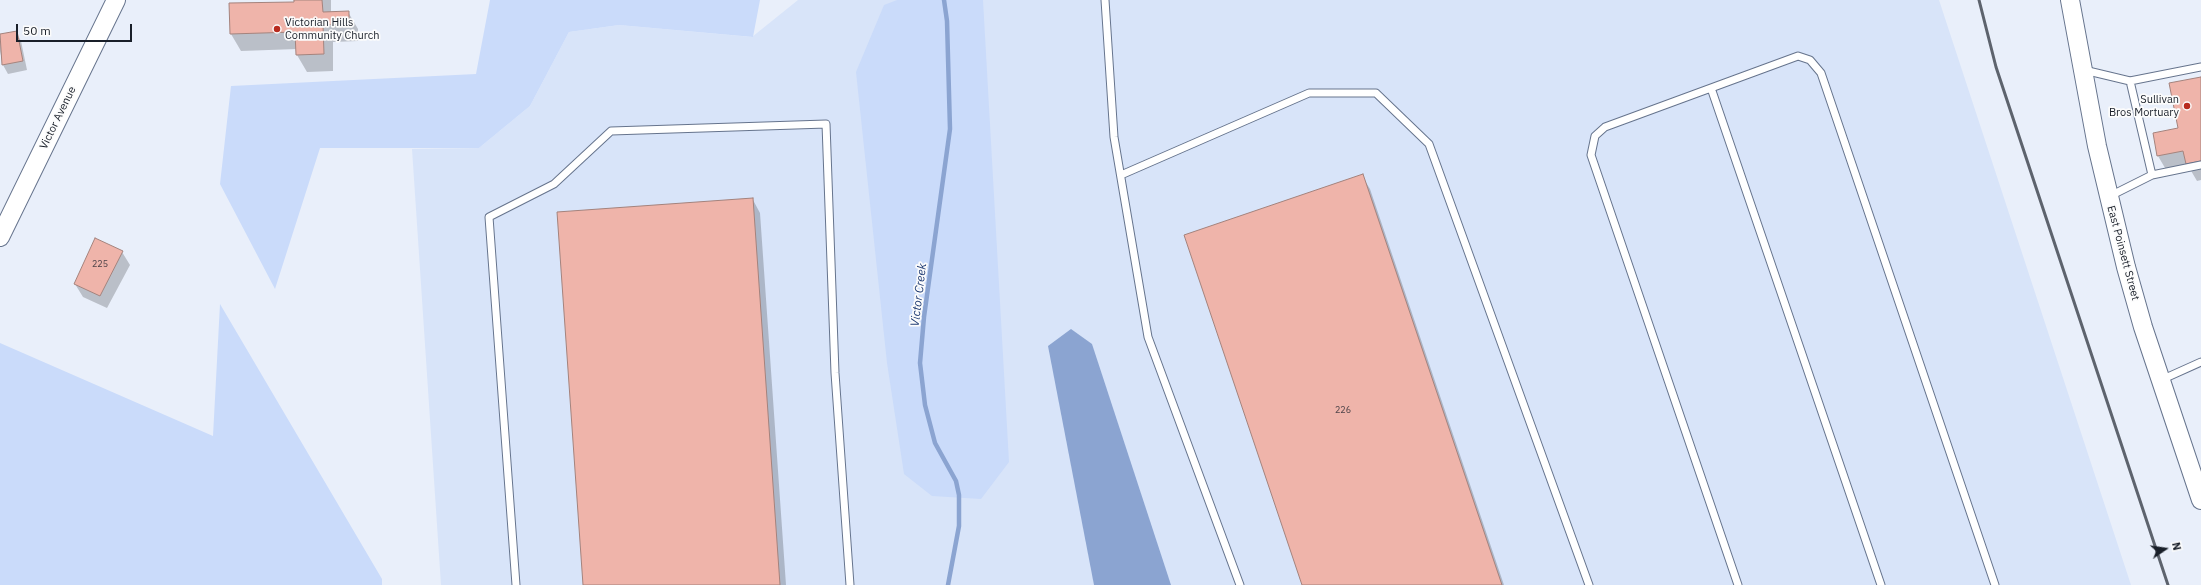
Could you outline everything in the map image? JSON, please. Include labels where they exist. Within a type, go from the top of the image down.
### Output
[{"type":"main road","name":"Victor Avenue","points":[[0,237],[116,0]]},
{"type":"main road","name":"East Poinsett Street","points":[[2070,0],[2109,197],[2126,267],[2161,380],[2201,500]]},
{"type":"lane","points":[[1104,0],[1114,137],[1148,337],[1240,585]]},
{"type":"lane","points":[[1738,585],[1591,155],[1595,136],[1605,127],[1798,56],[1810,60],[1821,73],[1995,585]]},
{"type":"lane","points":[[2083,70],[2130,81],[2201,67]]},
{"type":"lane","points":[[2130,81],[2152,175]]},
{"type":"lane","points":[[1712,88],[1881,585]]},
{"type":"lane","points":[[1121,175],[1309,93],[1376,93],[1429,144],[1590,585]]},
{"type":"lane","points":[[516,585],[489,217],[554,184],[611,131],[826,124],[835,372],[850,585]]},
{"type":"lane","points":[[2109,197],[2152,175],[2201,165]]},
{"type":"lane","points":[[2161,380],[2201,362]]},
{"type":"shaded area","points":[[490,0],[760,0],[753,37],[619,25],[569,32],[530,106],[479,148],[320,148],[275,289],[220,184],[231,86],[476,74]]},
{"type":"shaded area","points":[[798,0],[1939,0],[2131,585],[441,585],[412,149],[479,148],[530,106],[569,32],[619,25],[752,37]]},
{"type":"shaded area","points":[[897,0],[983,0],[1009,462],[981,499],[932,496],[904,474],[887,363],[856,72],[884,5]]},
{"type":"shaded area","points":[[220,304],[382,579],[382,585],[0,585],[0,343],[213,436]]},
{"type":"shaded area","points":[[1071,329],[1092,344],[1171,585],[1094,585],[1048,346]]},
{"type":"building","name":"Victorian Hills Community Church","points":[[294,0],[322,0],[323,12],[349,11],[349,24],[323,25],[324,54],[296,55],[295,32],[230,34],[229,3],[294,2]]},
{"type":"building","points":[[17,31],[23,61],[2,65],[0,34]]},
{"type":"building","name":"Sullivan Bros Mortuary","points":[[2201,77],[2201,161],[2186,164],[2183,151],[2157,156],[2153,133],[2178,128],[2169,83]]},
{"type":"building","points":[[1363,174],[1502,585],[1302,585],[1184,235]]},
{"type":"building","points":[[753,198],[780,585],[583,585],[557,212]]},
{"type":"building","points":[[95,238],[123,251],[100,296],[74,284]]},
{"type":"waterway","name":"Victor Creek","points":[[944,0],[947,21],[950,129],[924,317],[920,363],[925,405],[935,443],[956,481],[959,495],[959,526],[948,585]]},
{"type":"railway","points":[[1979,0],[1996,67],[2168,585]]},
{"type":"place","name":"Victorian Hills Community Church","points":[[277,29]]},
{"type":"place","name":"Sullivan Bros Mortuary","points":[[2187,106]]}]
